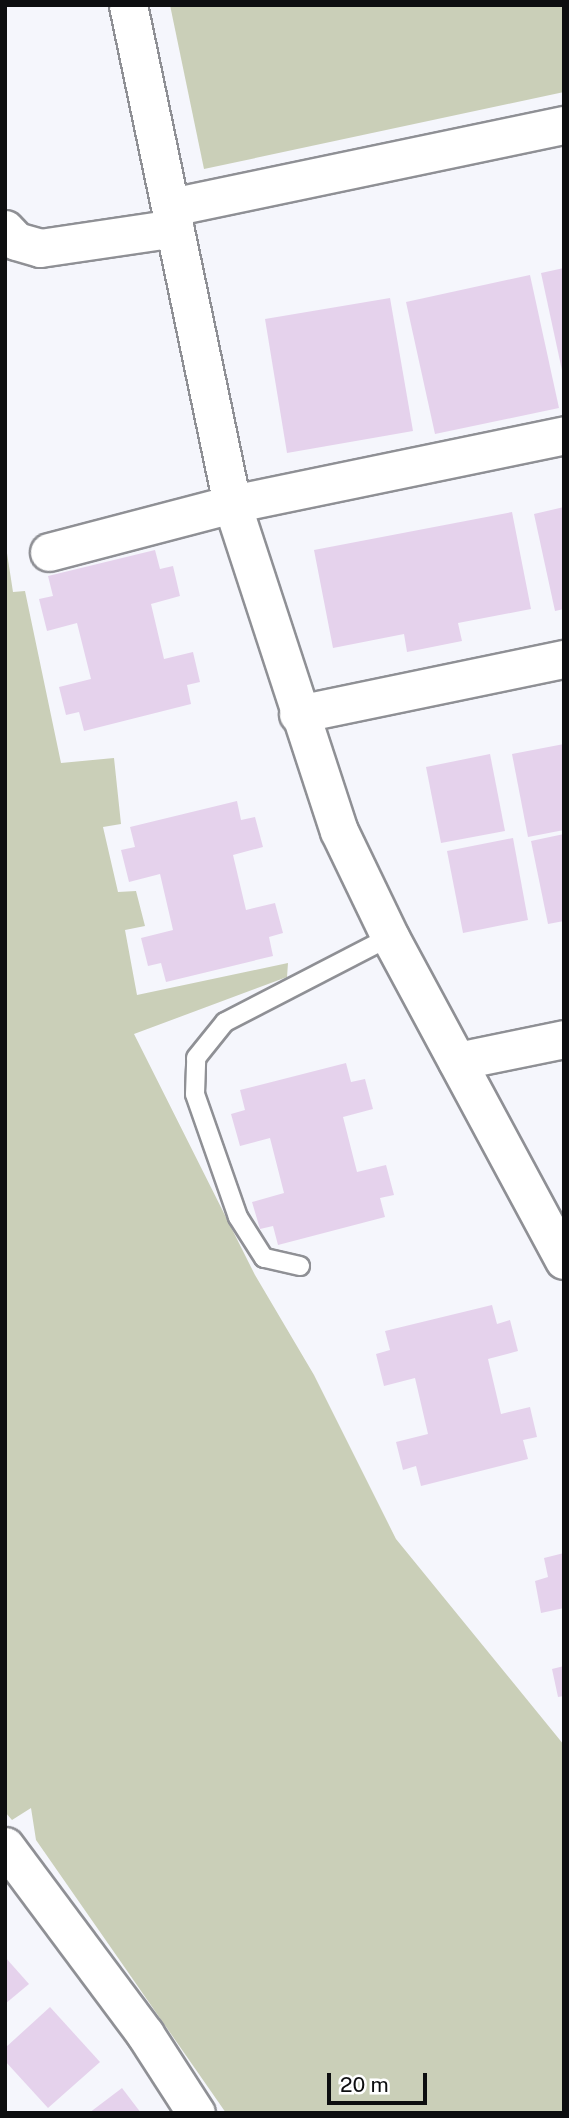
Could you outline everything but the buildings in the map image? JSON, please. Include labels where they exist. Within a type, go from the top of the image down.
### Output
[{"type":"street","points":[[128,5],[232,504],[298,714],[339,831],[390,937],[564,1260]]},
{"type":"street","points":[[5,229],[16,241],[40,248],[564,125]]},
{"type":"street","points":[[49,552],[232,504],[564,435]]},
{"type":"street","points":[[298,714],[564,659]]},
{"type":"street","points":[[457,1061],[564,1039]]},
{"type":"street","points":[[5,1846],[137,2023],[196,2113]]},
{"type":"lane","points":[[300,1266],[264,1258],[238,1217],[195,1094],[196,1058],[225,1021],[390,937]]},
{"type":"green space","points":[[170,5],[564,5],[564,92],[204,169]]},
{"type":"green space","points":[[5,540],[13,592],[25,591],[61,763],[114,758],[121,824],[103,827],[118,892],[136,891],[145,926],[125,930],[137,995],[288,963],[287,977],[134,1034],[255,1275],[314,1375],[396,1539],[564,1745],[564,2113],[226,2113],[36,1840],[31,1808],[12,1820],[5,1812]]}]
